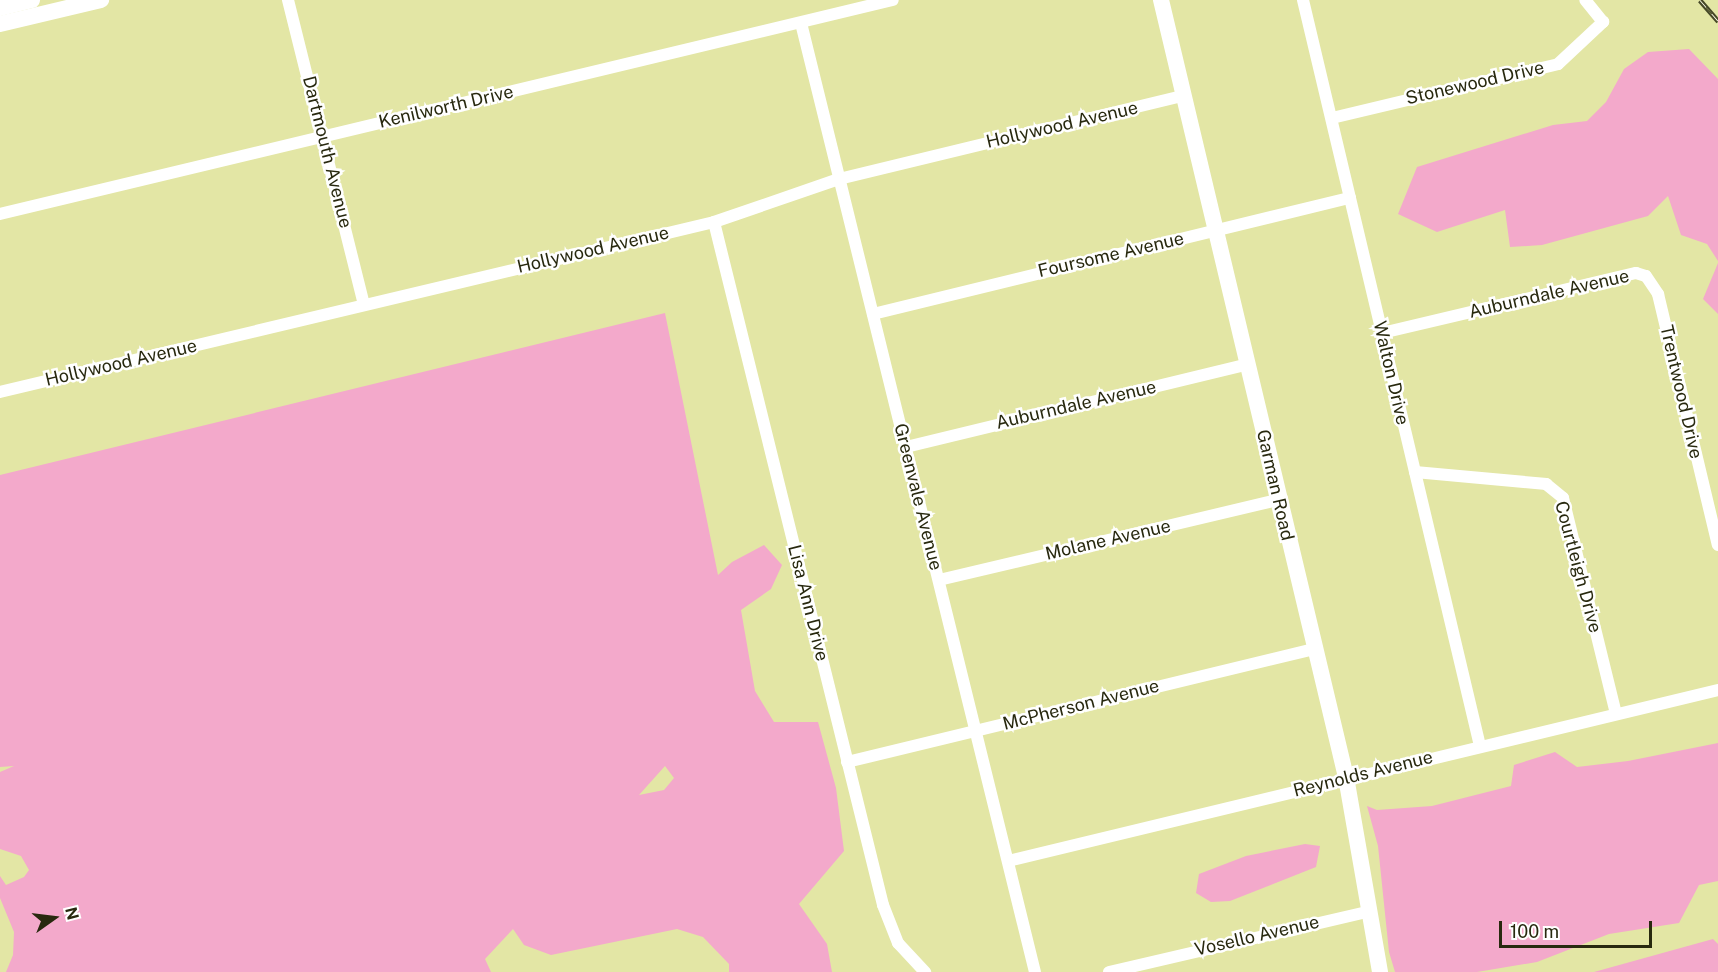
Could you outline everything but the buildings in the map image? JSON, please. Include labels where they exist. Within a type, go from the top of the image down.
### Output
[{"type":"street","points":[[0,8],[101,0]]},
{"type":"street","name":"Dartmouth Avenue","points":[[288,0],[364,305]]},
{"type":"street","name":"Kenilworth Drive","points":[[0,214],[892,0]]},
{"type":"street","name":"Garman Road","points":[[1161,0],[1278,500],[1346,777],[1380,972]]},
{"type":"street","name":"Walton Drive","points":[[1303,0],[1480,746]]},
{"type":"street","name":"Stonewood Drive","points":[[1332,118],[1558,64],[1603,22],[1585,0]]},
{"type":"street","points":[[0,24],[36,5]]},
{"type":"street","name":"Greenvale Avenue","points":[[801,23],[1035,972]]},
{"type":"street","name":"Hollywood Avenue","points":[[0,392],[714,222],[839,179],[1183,96]]},
{"type":"street","name":"Foursome Avenue","points":[[873,314],[1350,198]]},
{"type":"street","name":"Lisa Ann Drive","points":[[714,222],[887,921],[898,943],[925,972]]},
{"type":"street","name":"Auburndale Avenue","points":[[1382,333],[1636,273],[1647,276]]},
{"type":"street","name":"Trentwood Drive","points":[[1647,276],[1658,294],[1718,545]]},
{"type":"street","name":"Auburndale Avenue","points":[[906,447],[1246,365]]},
{"type":"street","name":"Courtleigh Drive","points":[[1415,472],[1546,484],[1563,498],[1616,714]]},
{"type":"street","name":"Molane Avenue","points":[[939,580],[1278,500]]},
{"type":"street","name":"McPherson Avenue","points":[[847,762],[1314,649]]},
{"type":"street","name":"Reynolds Avenue","points":[[1008,861],[1346,777],[1718,690]]},
{"type":"street","name":"Vosello Avenue","points":[[1109,972],[1371,911]]},
{"type":"shaded area","points":[[1689,49],[1718,79],[1718,261],[1707,244],[1681,235],[1668,196],[1648,216],[1542,245],[1510,247],[1505,210],[1437,232],[1398,214],[1417,167],[1553,125],[1587,121],[1606,102],[1624,69],[1648,52]]},
{"type":"shaded area","points":[[1718,263],[1718,314],[1703,299]]},
{"type":"shaded area","points":[[665,313],[718,575],[732,562],[764,545],[782,565],[771,589],[741,610],[755,691],[774,722],[818,722],[836,788],[844,851],[799,904],[827,944],[832,972],[729,972],[729,964],[703,937],[677,929],[551,955],[524,945],[513,929],[485,959],[491,972],[6,972],[13,955],[14,932],[0,898],[0,876],[6,885],[24,877],[29,870],[21,856],[0,849],[0,772],[14,766],[0,767],[0,475]],"holes":[[[665,766],[674,778],[664,790],[639,795]]]},
{"type":"shaded area","points":[[1718,743],[1718,881],[1699,885],[1679,923],[1609,934],[1537,962],[1477,972],[1395,972],[1389,952],[1378,846],[1367,806],[1377,810],[1432,806],[1511,786],[1514,765],[1555,752],[1577,767],[1628,761]]},
{"type":"shaded area","points":[[1305,844],[1320,846],[1316,867],[1230,901],[1211,902],[1196,893],[1199,874],[1246,856]]},
{"type":"shaded area","points":[[1713,939],[1718,944],[1718,972],[1594,972]]},
{"type":"railway","points":[[1700,0],[1718,21]]}]
